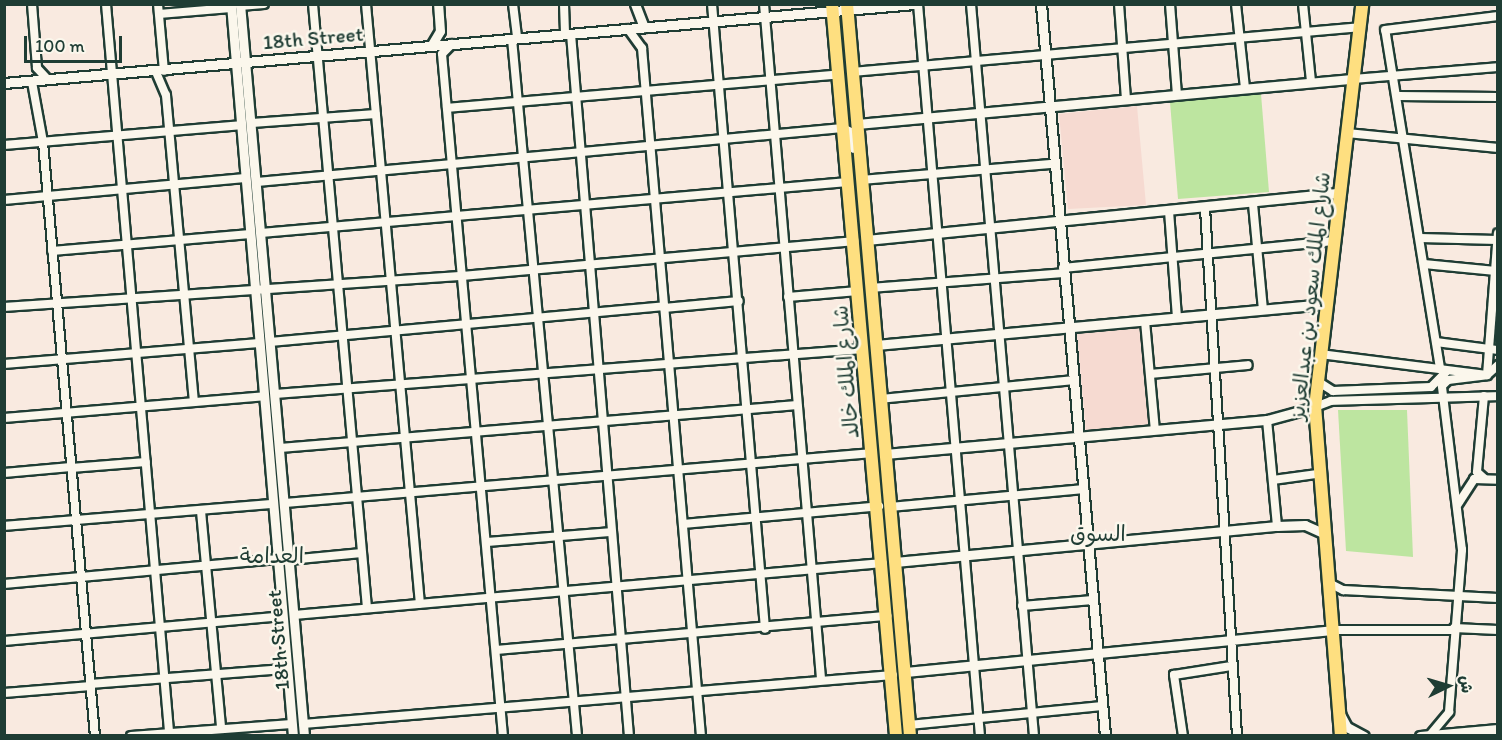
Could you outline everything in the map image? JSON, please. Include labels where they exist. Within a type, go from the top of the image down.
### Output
[{"type":"main road","name":"شارع الملك سعود بن عبدالعزيز","points":[[1341,735],[1330,630],[1329,583],[1316,474],[1315,407],[1362,4]]},
{"type":"main road","name":"شارع الملك خالد","points":[[848,7],[843,128],[854,181],[899,674],[896,735]]},
{"type":"main road","name":"شارع الملك خالد","points":[[832,8],[856,124],[854,181]]},
{"type":"main road","name":"شارع الملك خالد","points":[[869,347],[880,399],[879,453]]},
{"type":"main road","name":"شارع الملك خالد","points":[[889,562],[888,616],[910,730]]},
{"type":"street","points":[[32,4],[37,68],[48,80]]},
{"type":"street","points":[[106,4],[157,571],[169,731]]},
{"type":"street","points":[[158,4],[160,71],[164,82],[175,184],[178,240],[194,402]]},
{"type":"street","points":[[159,14],[264,4]]},
{"type":"street","points":[[313,4],[343,336],[350,444],[367,608]]},
{"type":"street","points":[[366,4],[393,330],[420,604]]},
{"type":"street","points":[[431,46],[440,31],[438,4]]},
{"type":"street","points":[[513,4],[514,39],[522,100],[577,735]]},
{"type":"street","points":[[564,4],[604,477],[629,735]]},
{"type":"street","points":[[635,4],[644,27]]},
{"type":"street","points":[[712,4],[723,141],[730,191],[765,629]]},
{"type":"street","points":[[764,4],[773,133],[821,678]]},
{"type":"street","points":[[916,4],[924,67],[948,338],[980,735]]},
{"type":"street","name":"18th Street","points":[[304,735],[245,63],[765,18],[832,8],[916,4]]},
{"type":"street","points":[[971,4],[1034,735]]},
{"type":"street","points":[[1041,4],[1058,222],[1105,735]]},
{"type":"street","points":[[1119,4],[1126,99]]},
{"type":"street","points":[[1170,4],[1177,94]]},
{"type":"street","points":[[1236,4],[1245,88]]},
{"type":"street","points":[[1303,4],[1311,82]]},
{"type":"street","points":[[4,83],[245,63],[236,6]]},
{"type":"street","points":[[236,6],[235,64],[293,735]]},
{"type":"street","points":[[1317,380],[1334,391],[1431,387],[1443,370],[1436,342],[1395,74],[1385,34],[1389,26],[1497,16]]},
{"type":"street","points":[[447,108],[1360,27]]},
{"type":"street","points":[[628,29],[642,48],[701,735]]},
{"type":"street","points":[[452,44],[442,54],[483,488],[503,735]]},
{"type":"street","points":[[856,124],[1395,74],[1497,67]]},
{"type":"street","points":[[32,82],[43,142],[95,735]]},
{"type":"street","points":[[1398,96],[1497,97]]},
{"type":"street","points":[[252,123],[376,114]]},
{"type":"street","points":[[4,145],[240,125]]},
{"type":"street","points":[[257,182],[650,148],[723,141],[773,133],[843,128]]},
{"type":"street","points":[[1347,133],[1404,136],[1497,148]]},
{"type":"street","points":[[261,233],[384,223],[458,214],[1053,164]]},
{"type":"street","points":[[4,200],[245,178]]},
{"type":"street","points":[[4,307],[255,287],[463,276],[586,263],[1169,212],[1340,193]]},
{"type":"street","points":[[1253,204],[1263,310]]},
{"type":"street","points":[[1205,208],[1213,368],[1225,529],[1229,642],[1237,735]]},
{"type":"street","points":[[1169,212],[1177,318]]},
{"type":"street","points":[[52,251],[250,234]]},
{"type":"street","points":[[1420,238],[1497,237],[1487,348],[1487,375]]},
{"type":"street","points":[[788,297],[993,279],[1334,241]]},
{"type":"street","points":[[1424,264],[1495,271]]},
{"type":"street","points":[[270,342],[739,301]]},
{"type":"street","points":[[275,394],[669,366],[1326,304]]},
{"type":"street","points":[[1145,321],[1155,430]]},
{"type":"street","points":[[1436,342],[1497,350]]},
{"type":"street","points":[[4,364],[259,343]]},
{"type":"street","points":[[1320,354],[1487,375]]},
{"type":"street","points":[[1150,374],[1248,365]]},
{"type":"street","points":[[1430,735],[1448,717],[1462,550],[1443,397],[1448,380],[1487,375],[1497,365]]},
{"type":"street","points":[[880,399],[1073,380]]},
{"type":"street","points":[[4,418],[264,396]]},
{"type":"street","points":[[1484,396],[1477,472],[1484,478]]},
{"type":"street","points":[[285,503],[1217,425],[1267,420],[1331,401],[1497,396]]},
{"type":"street","points":[[280,448],[404,440],[797,405]]},
{"type":"street","points":[[1267,420],[1277,526]]},
{"type":"street","points":[[4,473],[146,462]]},
{"type":"street","points":[[1273,480],[1316,474]]},
{"type":"street","points":[[1457,514],[1462,490],[1474,479],[1497,480]]},
{"type":"street","points":[[683,524],[1084,489]]},
{"type":"street","points":[[4,526],[273,504]]},
{"type":"street","points":[[201,511],[221,728]]},
{"type":"street","points":[[294,615],[492,600],[564,591],[1088,544],[1225,529],[1305,525],[1323,533]]},
{"type":"street","points":[[487,542],[610,532]]},
{"type":"street","points":[[289,560],[362,553]]},
{"type":"street","points":[[4,584],[278,559]]},
{"type":"street","points":[[1329,583],[1343,590],[1458,594],[1497,598]]},
{"type":"street","points":[[1022,606],[1093,600]]},
{"type":"street","points":[[4,640],[283,616]]},
{"type":"street","points":[[496,650],[765,629],[888,616]]},
{"type":"street","points":[[303,724],[501,704],[624,696],[821,678],[899,674],[1330,630],[1497,630]]},
{"type":"street","points":[[1183,735],[1174,675],[1231,666]]},
{"type":"street","points":[[4,693],[287,669]]},
{"type":"street","points":[[910,730],[978,718],[1102,706]]},
{"type":"street","points":[[1339,712],[1347,727],[1364,735]]},
{"type":"street","points":[[131,735],[292,724]]},
{"type":"street","points":[[1420,735],[1448,735],[1497,729]]},
{"type":"shaded area","points":[[1137,106],[1146,205],[1068,209],[1059,114]]},
{"type":"shaded area","points":[[1141,326],[1150,424],[1086,431],[1077,334]]},
{"type":"green space","points":[[1261,94],[1269,192],[1178,199],[1170,102]]},
{"type":"green space","points":[[1338,410],[1407,410],[1413,557],[1346,551]]},
{"type":"district","name":"السوق","points":[[1098,534]]},
{"type":"district","name":"العدامة","points":[[272,556]]}]
